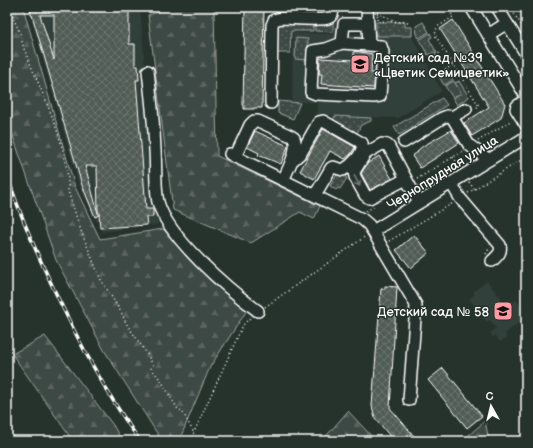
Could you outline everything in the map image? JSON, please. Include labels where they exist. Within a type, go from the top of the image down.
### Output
[{"type":"street","points":[[271,103],[272,26],[274,20],[281,18],[323,19],[331,16],[333,7]]},
{"type":"street","points":[[367,7],[369,45]]},
{"type":"street","points":[[471,7],[526,96]]},
{"type":"street","points":[[497,7],[526,54]]},
{"type":"street","points":[[342,43],[344,24],[367,24]]},
{"type":"street","points":[[488,35],[507,24]]},
{"type":"street","points":[[342,43],[369,45],[378,45],[383,49],[380,96],[313,94],[311,89],[313,51],[330,48],[342,43]]},
{"type":"street","points":[[148,71],[154,130],[158,200],[162,213],[176,233],[197,258],[239,297],[258,311]]},
{"type":"street","points":[[526,100],[516,109],[526,125]]},
{"type":"street","points":[[404,142],[442,118],[447,116],[452,117],[470,109]]},
{"type":"street","points":[[452,117],[470,146],[489,160]]},
{"type":"street","points":[[283,180],[292,161],[295,144],[294,138],[258,121],[251,122],[233,156],[366,221],[416,305],[409,400]]},
{"type":"street","points":[[292,161],[301,153],[317,125],[323,121],[362,143],[362,149],[353,164],[343,170],[331,168],[315,196]]},
{"type":"street","name":"Чернопрудная улица","points":[[373,231],[526,137]]},
{"type":"street","points":[[408,182],[369,198],[364,195],[354,172],[365,154],[385,144],[389,147],[408,182],[419,203]]},
{"type":"street","points":[[451,183],[460,198],[500,244],[500,254],[492,261]]},
{"type":"path","points":[[11,7],[13,20],[20,33],[24,50],[51,114],[66,165],[69,180],[68,191],[91,258],[100,278],[126,323],[147,354],[153,365],[151,368],[162,382],[177,408],[182,410],[194,433]]},
{"type":"path","points":[[378,7],[377,21],[410,22]]},
{"type":"path","points":[[453,7],[450,11],[453,16],[437,26],[435,35],[479,106],[470,109]]},
{"type":"path","points":[[510,7],[526,33]]},
{"type":"path","points":[[378,13],[398,21]]},
{"type":"path","points":[[432,58],[444,50]]},
{"type":"path","points":[[438,74],[453,65]]},
{"type":"path","points":[[408,182],[453,157],[517,116]]},
{"type":"path","points":[[453,157],[460,168]]},
{"type":"path","points":[[464,196],[526,157]]},
{"type":"path","points":[[468,181],[474,190]]},
{"type":"path","points":[[381,246],[456,201]]},
{"type":"path","points":[[358,216],[377,204]]},
{"type":"path","points":[[190,441],[242,325],[258,311],[274,302],[373,231]]},
{"type":"shaded area","points":[[28,7],[140,7],[158,224],[102,232],[79,185]]},
{"type":"shaded area","points":[[514,7],[526,7],[526,26]]},
{"type":"shaded area","name":"Детский сад №39 «Цветик Семицветик»","points":[[334,16],[348,17],[348,34],[412,37],[442,91],[398,118],[317,115],[317,102],[292,102],[293,33],[334,34]]},
{"type":"shaded area","name":"Детский сад № 58","points":[[487,281],[508,307],[516,300],[524,309],[521,312],[525,317],[505,334],[507,337],[500,342],[495,335],[493,337],[490,333],[496,328],[490,320],[487,322],[482,316],[485,312],[482,307],[478,310],[469,299],[475,294],[473,292]]},
{"type":"green space","points":[[7,7],[23,7],[75,187],[100,239],[163,229],[213,283],[247,310],[210,367],[179,441],[162,441],[104,350],[56,260],[7,119]]},
{"type":"green space","points":[[160,7],[214,7],[217,156],[320,206],[314,219],[300,212],[251,243],[173,210],[148,15],[159,12]]},
{"type":"green space","points":[[277,22],[313,22],[313,31],[291,31],[290,53],[276,53]]},
{"type":"green space","points":[[315,22],[333,23],[333,32],[315,31]]},
{"type":"green space","points":[[376,22],[405,22],[405,27],[412,27],[412,36],[376,36]]},
{"type":"green space","points":[[423,22],[429,32],[419,38],[417,35],[416,26]]},
{"type":"green space","points":[[430,33],[432,37],[429,39],[437,53],[436,54],[434,52],[428,55],[419,40]]},
{"type":"green space","points":[[296,38],[308,39],[307,60],[295,59]]},
{"type":"green space","points":[[447,70],[453,80],[444,85],[438,75]]},
{"type":"green space","points":[[454,81],[461,93],[453,98],[445,86]]},
{"type":"green space","points":[[459,81],[469,97],[457,105],[453,98],[461,93],[455,83]]},
{"type":"green space","points":[[442,98],[447,105],[399,135],[394,127]]},
{"type":"green space","points":[[278,101],[300,103],[293,119],[278,113]]},
{"type":"green space","points":[[335,116],[371,118],[371,121],[361,125],[357,133],[333,120]]},
{"type":"green space","points":[[338,173],[347,178],[340,189],[338,188],[336,190],[330,186]]},
{"type":"green space","points":[[45,336],[113,425],[122,441],[73,441],[12,354]]},
{"type":"green space","points":[[348,411],[376,441],[322,441]]},
{"type":"green space","points":[[485,421],[489,441],[462,441]]},
{"type":"building","points":[[30,7],[129,7],[129,44],[135,44],[135,66],[138,66],[139,80],[136,80],[146,209],[153,209],[153,217],[146,217],[147,225],[100,228],[99,213],[99,215],[95,217],[82,185],[31,15]],"holes":[[[40,15],[54,15],[54,60]],[[85,166],[97,166],[98,213]]]},
{"type":"building","points":[[245,7],[264,7],[262,108],[244,109],[243,105]]},
{"type":"building","points":[[453,20],[505,104],[501,118],[472,136],[464,123],[489,107],[440,29]]},
{"type":"building","points":[[354,51],[372,54],[371,73],[375,73],[374,88],[321,84],[322,74],[319,74],[320,58],[354,60]]},
{"type":"building","points":[[323,129],[355,147],[351,154],[345,159],[330,151],[314,179],[300,171]]},
{"type":"building","points":[[451,130],[459,143],[420,168],[412,156],[423,146]]},
{"type":"building","points":[[255,131],[288,146],[281,164],[258,155],[259,153],[247,147]]},
{"type":"building","points":[[379,156],[392,179],[370,190],[361,173],[368,163]]},
{"type":"building","points":[[414,235],[429,253],[411,268],[396,250]]},
{"type":"building","points":[[385,286],[397,287],[390,408],[414,436],[409,441],[394,441],[375,418],[372,406],[381,289],[385,289]]},
{"type":"building","points":[[443,368],[482,416],[467,428],[428,380]]},
{"type":"railway","points":[[7,174],[32,242],[70,322],[114,403],[140,441]]},
{"type":"place","name":"Детский сад №39 «Цветик Семицветик»","points":[[360,64]]},
{"type":"place","name":"Детский сад № 58","points":[[503,311]]}]
